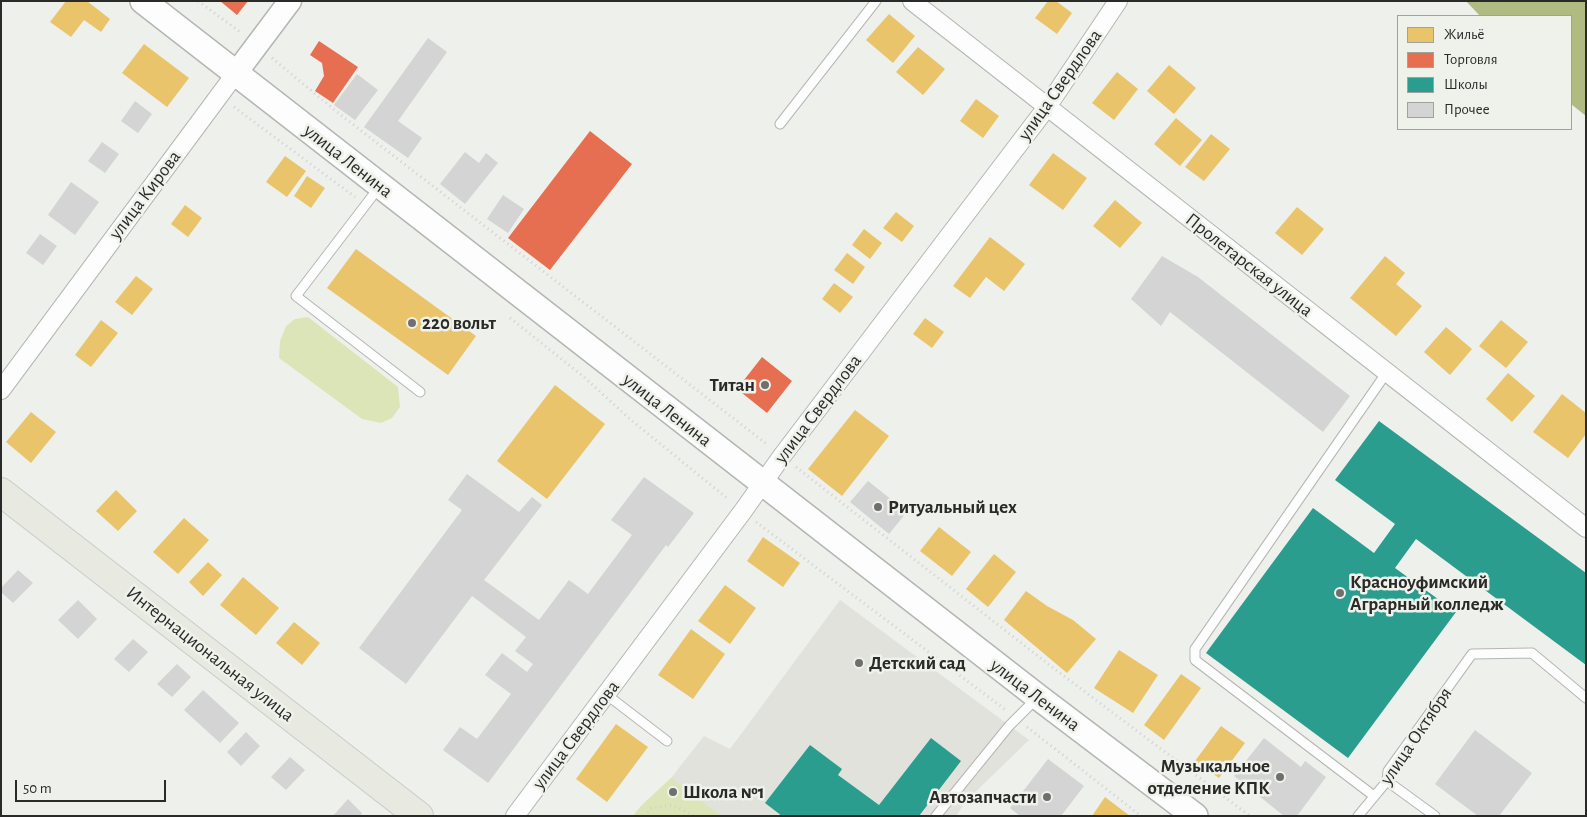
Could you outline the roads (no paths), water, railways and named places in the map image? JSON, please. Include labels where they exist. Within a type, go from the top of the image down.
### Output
[{"type":"main road","name":"улица Ленина","points":[[143,1],[236,73],[373,195],[762,484],[1195,816]]},
{"type":"main road","name":"Интернациональная улица","points":[[1,492],[419,816]]},
{"type":"street","name":"улица Кирова","points":[[1,390],[290,1]]},
{"type":"street","name":"Пролетарская улица","points":[[912,1],[1586,528]]},
{"type":"street","name":"улица Свердлова","points":[[515,816],[782,456],[1047,107],[1118,1]]},
{"type":"lane","points":[[780,124],[876,1]]},
{"type":"lane","points":[[373,195],[296,296],[420,392]]},
{"type":"lane","points":[[1374,796],[1195,660],[1195,649],[1386,372]]},
{"type":"lane","name":"улица Октября","points":[[1358,816],[1387,781],[1388,771],[1472,654],[1532,653],[1586,698]]},
{"type":"lane","points":[[606,695],[667,741]]},
{"type":"lane","points":[[936,816],[1009,726],[1038,697]]},
{"type":"lane","points":[[1387,781],[1435,816]]},
{"type":"place","name":"220 вольт","points":[[412,323]]},
{"type":"place","name":"Титан","points":[[765,385]]},
{"type":"place","name":"Ритуальный цех","points":[[878,507]]},
{"type":"place","name":"Красноуфимский Аграрный колледж","points":[[1340,593]]},
{"type":"place","name":"Детский сад","points":[[859,663]]},
{"type":"place","name":"Музыкальное отделение КПК","points":[[1280,777]]},
{"type":"place","name":"Школа №1","points":[[673,792]]},
{"type":"place","name":"Автозапчасти","points":[[1047,797]]}]
